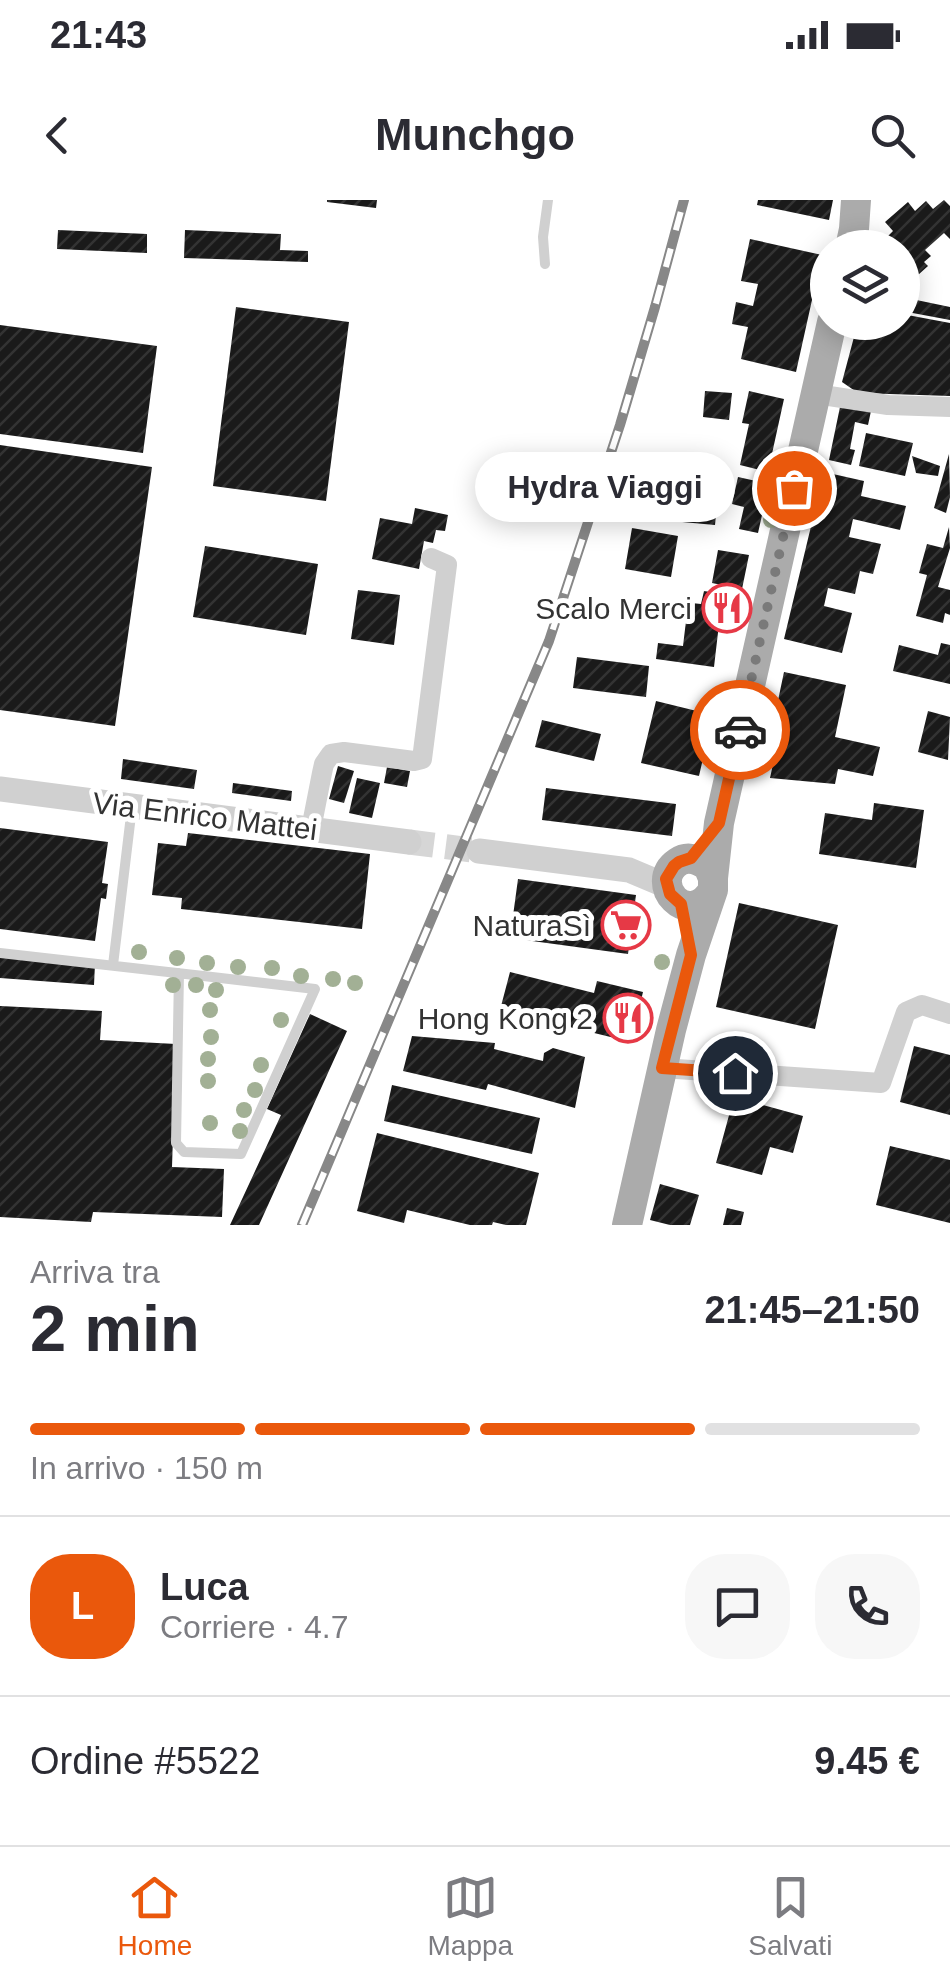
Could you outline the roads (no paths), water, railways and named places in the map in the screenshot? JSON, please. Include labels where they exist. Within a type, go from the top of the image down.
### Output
[{"type":"main road","points":[[853,226],[871,200]]},
{"type":"main road","points":[[627,1225],[691,955],[690,880],[719,823],[828,340]]},
{"type":"street","points":[[816,394],[888,405],[950,408]]},
{"type":"street","points":[[311,830],[324,764],[331,754],[344,752],[414,762],[422,759],[447,565],[431,558]]},
{"type":"street","name":"Via Enrico Mattei","points":[[0,789],[409,842]]},
{"type":"street","points":[[479,851],[690,880]]},
{"type":"street","points":[[662,1068],[880,1082],[906,1012],[922,1005],[950,1014]]},
{"type":"lane","points":[[545,264],[543,237],[548,200]]},
{"type":"lane","points":[[113,965],[132,806]]},
{"type":"lane","points":[[0,953],[113,965],[315,989],[241,1154],[184,1152],[176,1143],[179,973]]},
{"type":"tunnel","points":[[409,842],[479,851]]},
{"type":"railway","points":[[302,1225],[549,641],[620,425],[684,200]]},
{"type":"place","name":"Hydra Viaggi","points":[[794,488]]},
{"type":"place","name":"Scalo Merci","points":[[727,608]]},
{"type":"place","name":"NaturaSì","points":[[626,925]]},
{"type":"place","name":"Hong Kong 2","points":[[628,1018]]}]
